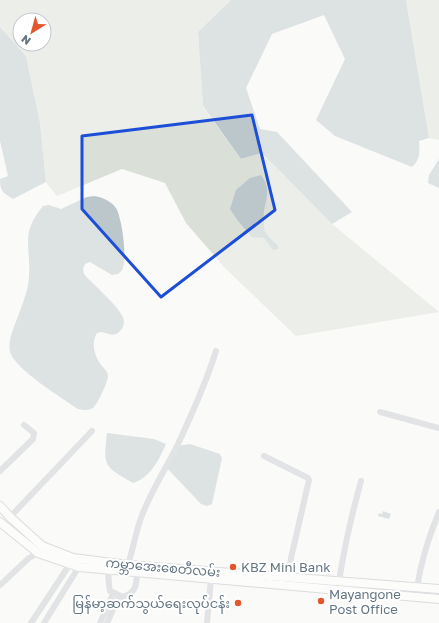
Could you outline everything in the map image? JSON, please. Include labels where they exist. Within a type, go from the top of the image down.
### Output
[{"type":"main road","name":"ကမ္ဘာအေးစေတီလမ်း","points":[[0,506],[42,546],[71,561]]},
{"type":"main road","name":"ကမ္ဘာအေးစေတီလမ်း","points":[[0,522],[38,553],[108,570],[138,569],[208,576],[339,582],[417,588],[438,586]]},
{"type":"main road","name":"ကမ္ဘာအေးစေတီလမ်း","points":[[81,563],[128,565],[138,569]]},
{"type":"main road","name":"ကမ္ဘာအေးစေတီလမ်း","points":[[293,581],[370,593],[439,599]]},
{"type":"main road","points":[[370,584],[370,593]]},
{"type":"street","points":[[128,565],[141,517],[155,486],[178,444],[208,377],[216,351]]},
{"type":"street","points":[[380,412],[439,428]]},
{"type":"street","points":[[0,471],[33,439],[34,434],[24,425]]},
{"type":"street","points":[[10,517],[92,432]]},
{"type":"street","points":[[264,456],[308,478],[309,480],[291,558],[293,581]]},
{"type":"street","points":[[339,582],[342,556],[361,481]]},
{"type":"street","points":[[417,588],[420,570],[431,532],[439,512]]},
{"type":"street","points":[[0,586],[29,558],[38,553]]},
{"type":"street","points":[[31,623],[71,561]]},
{"type":"street","points":[[44,623],[81,563]]},
{"type":"street","points":[[108,570],[108,585],[110,591],[123,597],[130,595],[135,586],[138,569]]},
{"type":"street","points":[[207,623],[208,576]]},
{"type":"street","points":[[100,623],[116,595]]},
{"type":"street","points":[[107,623],[116,595]]},
{"type":"highlighted area","points":[[252,115],[275,210],[161,297],[82,209],[82,136]]},
{"type":"shaded area","points":[[0,0],[231,0],[198,32],[203,107],[241,159],[262,153],[332,224],[439,312],[296,336],[225,268],[186,223],[165,183],[122,169],[57,196],[46,182],[40,123],[26,56],[22,52],[52,52],[52,12],[12,12],[12,40],[0,27]]},
{"type":"shaded area","points":[[231,0],[406,0],[429,138],[419,141],[419,156],[417,162],[412,167],[335,136],[316,120],[345,59],[324,15],[272,34],[246,88],[260,129],[277,132],[352,212],[332,224],[262,153],[241,159],[203,106],[198,32]]},
{"type":"shaded area","points":[[406,0],[439,0],[439,140],[429,138]]},
{"type":"shaded area","points":[[0,27],[12,40],[12,52],[22,52],[26,56],[40,123],[46,182],[13,199],[7,195],[3,191],[0,183],[0,179],[8,176],[0,141]]},
{"type":"shaded area","points":[[439,159],[439,188],[428,183],[429,175]]},
{"type":"shaded area","points":[[261,175],[267,188],[267,199],[264,210],[265,232],[278,246],[278,249],[273,250],[264,238],[252,237],[230,209],[236,190],[250,178]]},
{"type":"shaded area","points":[[94,196],[109,201],[116,208],[124,239],[124,265],[118,274],[112,275],[90,262],[85,264],[83,269],[84,274],[119,310],[124,321],[122,329],[117,334],[111,335],[102,332],[97,333],[95,337],[95,353],[101,365],[107,372],[108,378],[95,406],[86,410],[78,409],[30,375],[14,359],[9,347],[12,332],[25,298],[29,280],[28,239],[31,224],[43,206],[49,205],[61,209],[87,197]]},
{"type":"shaded area","points":[[107,433],[154,439],[166,444],[157,462],[149,473],[139,481],[133,483],[116,473],[108,464],[105,453]]},
{"type":"shaded area","points":[[190,444],[220,454],[222,458],[212,504],[207,506],[201,504],[165,466],[177,446]]},
{"type":"shaded area","points":[[383,511],[391,514],[389,519],[378,516],[379,513],[382,514]]},
{"type":"place","name":"KBZ Mini Bank","points":[[233,567]]},
{"type":"place","name":"Mayangone Post Office","points":[[321,601]]},
{"type":"place","name":"မြန်မာ့ဆက်သွယ်ရေးလုပ်ငန်း","points":[[238,603]]}]
